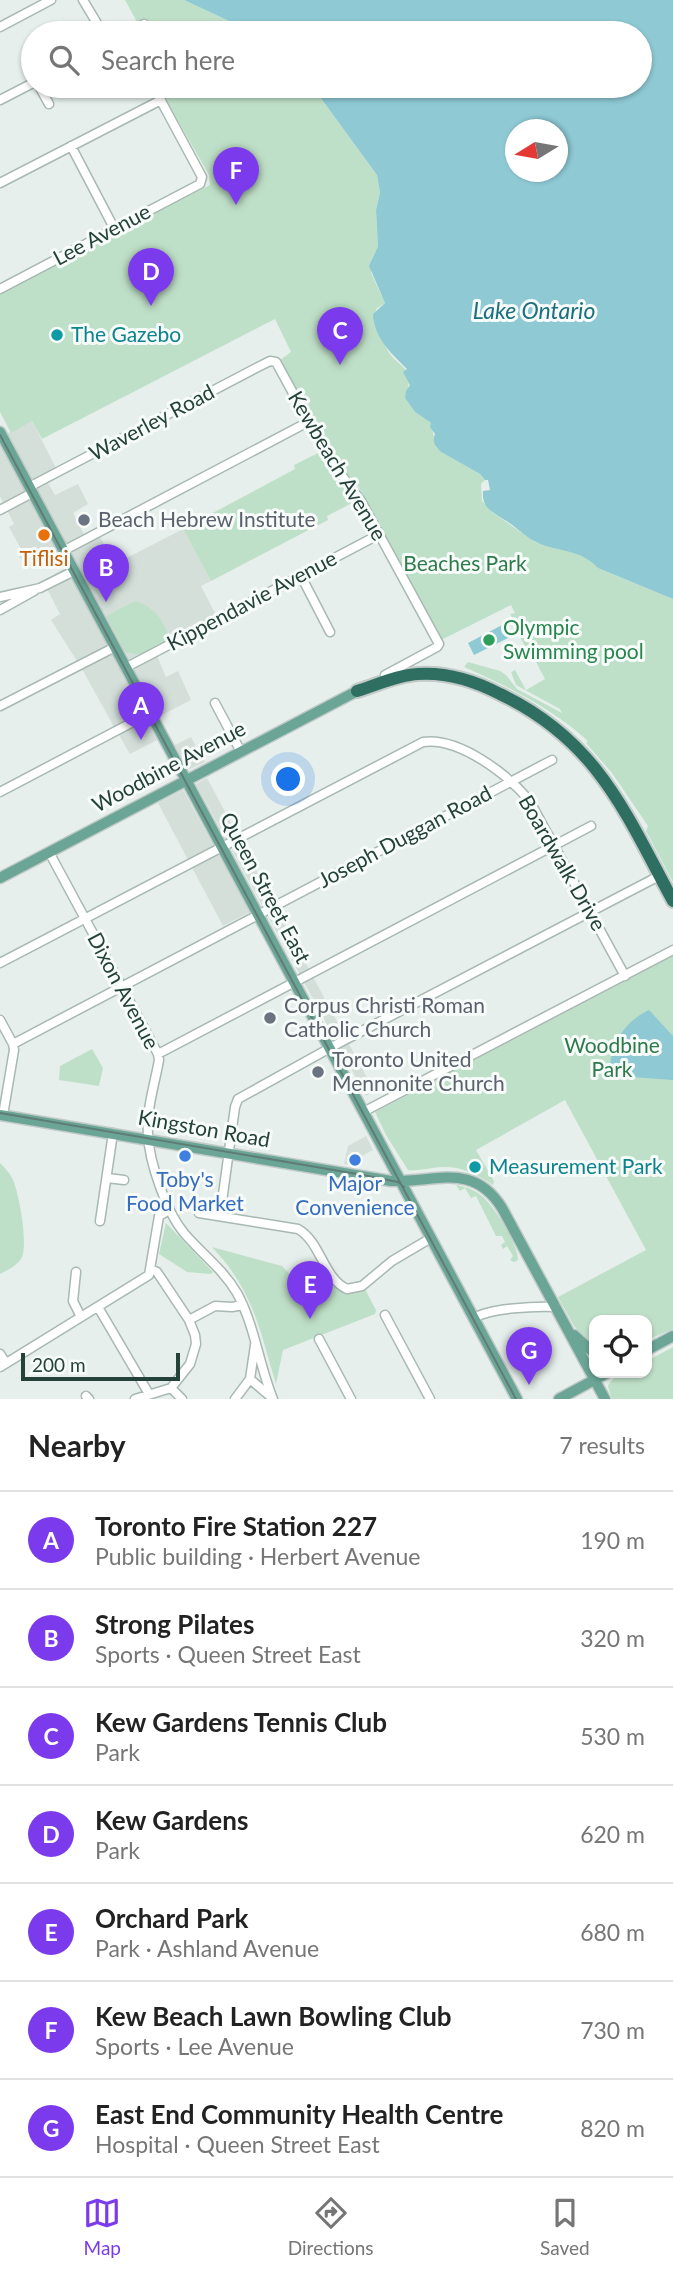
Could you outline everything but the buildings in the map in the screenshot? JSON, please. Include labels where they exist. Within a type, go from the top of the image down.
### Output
[{"type":"highway","points":[[392,676],[414,667],[457,670],[517,694],[547,713],[573,734],[606,770],[633,812],[673,887]]},
{"type":"highway","points":[[392,676],[428,673],[471,681],[513,700],[557,728],[585,754],[613,791],[673,901]]},
{"type":"highway","name":"Woodbine Avenue","points":[[357,691],[392,676]]},
{"type":"main road","name":"Queen Street East","points":[[0,432],[517,1399]]},
{"type":"main road","name":"Woodbine Avenue","points":[[0,877],[357,691]]},
{"type":"main road","name":"Kingston Road","points":[[1,1115],[401,1182],[453,1176],[472,1181],[490,1192],[502,1208],[605,1399]]},
{"type":"main road","points":[[566,1328],[589,1349]]},
{"type":"main road","points":[[652,1346],[673,1336]]},
{"type":"main road","points":[[559,1399],[598,1378]]},
{"type":"street","points":[[0,27],[51,0]]},
{"type":"street","points":[[83,0],[96,21]]},
{"type":"street","points":[[0,100],[21,89]]},
{"type":"street","points":[[46,98],[49,104]]},
{"type":"street","points":[[0,183],[161,100]]},
{"type":"street","name":"Lee Avenue","points":[[0,289],[200,184],[202,180],[161,100]]},
{"type":"street","points":[[71,146],[114,228]]},
{"type":"street","name":"Waverley Road","points":[[0,510],[31,490],[258,367],[271,361],[276,362]]},
{"type":"street","name":"Kewbeach Avenue","points":[[276,362],[328,457],[351,485],[439,644]]},
{"type":"street","points":[[63,551],[308,422]]},
{"type":"street","name":"Kippendavie Avenue","points":[[125,668],[379,535]]},
{"type":"street","points":[[0,610],[74,571]]},
{"type":"street","points":[[301,576],[330,632]]},
{"type":"street","points":[[0,597],[40,588]]},
{"type":"street","name":"Woodbine Avenue","points":[[392,676],[439,644]]},
{"type":"street","points":[[0,706],[114,647]]},
{"type":"street","points":[[215,703],[240,750]]},
{"type":"street","points":[[0,792],[150,713]]},
{"type":"street","name":"Boardwalk Drive","points":[[0,963],[422,742],[435,742],[476,757],[510,781],[533,804],[625,976]]},
{"type":"street","name":"Joseph Duggan Road","points":[[13,1044],[552,761]]},
{"type":"street","points":[[158,1054],[591,826]]},
{"type":"street","name":"Dixon Avenue","points":[[49,852],[158,1054],[148,1139]]},
{"type":"street","points":[[219,1216],[234,1107],[238,1099],[659,876]]},
{"type":"street","points":[[365,1111],[673,950]]},
{"type":"street","points":[[0,1020],[13,1044],[1,1115]]},
{"type":"street","points":[[100,1221],[113,1133]]},
{"type":"street","points":[[148,1139],[169,1210],[182,1230],[223,1273],[243,1305],[273,1399]]},
{"type":"street","points":[[107,1178],[124,1180]]},
{"type":"street","points":[[0,1354],[3,1365],[149,1275],[159,1216],[169,1210]]},
{"type":"street","points":[[200,1213],[298,1229],[304,1233],[337,1282],[347,1289],[362,1286],[392,1261],[431,1238]]},
{"type":"street","points":[[135,1399],[171,1388],[195,1354],[195,1335],[189,1321],[157,1272],[151,1269]]},
{"type":"street","points":[[76,1272],[73,1301],[81,1317]]},
{"type":"street","points":[[189,1321],[215,1306],[243,1305]]},
{"type":"street","points":[[97,1307],[149,1394]]},
{"type":"street","points":[[474,1318],[512,1310],[556,1307]]},
{"type":"street","points":[[385,1315],[430,1399]]},
{"type":"street","points":[[319,1339],[351,1399]]},
{"type":"street","points":[[235,1399],[250,1379],[255,1342]]},
{"type":"street","points":[[250,1379],[273,1399]]},
{"type":"street","points":[[171,1388],[183,1399]]},
{"type":"shaded area","points":[[32,421],[60,476],[48,483],[55,495],[78,484],[88,504],[73,513],[88,542],[100,537],[115,564],[183,529],[211,581],[201,586],[216,615],[130,661],[103,611],[92,616],[142,712],[114,727],[51,620],[60,614],[43,581],[65,568],[56,553],[26,569],[17,552],[21,549],[9,527],[14,524],[0,496],[0,437]]},
{"type":"shaded area","points":[[157,656],[166,677],[178,671],[191,700],[160,716],[134,670]]},
{"type":"shaded area","points":[[146,720],[157,740],[130,754],[119,735]]},
{"type":"shaded area","points":[[191,737],[205,762],[190,769],[175,745]]},
{"type":"shaded area","points":[[207,778],[374,1091],[366,1096],[196,784]]},
{"type":"shaded area","points":[[183,790],[250,912],[223,926],[158,803]]},
{"type":"shaded area","points":[[366,1136],[373,1150],[362,1156],[360,1167],[344,1164],[348,1146]]},
{"type":"green space","points":[[125,0],[184,0],[229,21],[136,21]]},
{"type":"green space","name":"Beaches Park","points":[[165,98],[321,98],[377,175],[380,193],[376,210],[378,246],[372,259],[371,273],[385,303],[376,309],[381,333],[390,354],[404,368],[409,378],[405,398],[415,412],[431,423],[436,447],[480,474],[485,480],[481,484],[482,501],[492,512],[535,542],[577,553],[589,558],[598,568],[673,599],[673,882],[646,831],[648,826],[612,773],[586,743],[588,741],[530,700],[464,667],[468,662],[500,671],[517,689],[562,713],[560,709],[516,685],[511,672],[515,670],[526,690],[545,679],[535,660],[530,662],[528,659],[535,655],[530,656],[520,637],[522,635],[527,639],[510,614],[515,613],[511,605],[441,640],[358,486],[332,456],[280,360],[291,352],[275,319],[42,439],[32,421],[11,433],[0,412],[0,294],[210,185],[209,175]]},
{"type":"green space","points":[[318,453],[354,502],[327,516],[328,520],[211,581],[183,529],[295,469],[294,465]]},
{"type":"green space","points":[[135,601],[157,615],[170,639],[141,655],[125,652],[106,616]]},
{"type":"green space","name":"Woodbine Park","points":[[673,956],[673,1329],[652,1338],[652,1315],[589,1315],[589,1342],[574,1326],[558,1297],[646,1250],[565,1100],[476,1150],[494,1181],[493,1185],[462,1169],[441,1167],[408,1170],[375,1112]]},
{"type":"green space","points":[[92,1049],[103,1068],[99,1086],[59,1080],[60,1066]]},
{"type":"green space","points":[[0,1163],[10,1174],[17,1192],[24,1250],[20,1260],[0,1274]]},
{"type":"green space","points":[[456,1185],[473,1190],[487,1201],[510,1236],[518,1260],[510,1260],[513,1256],[507,1246],[503,1249],[501,1245],[505,1242],[502,1236],[496,1236],[476,1196],[471,1198],[465,1188],[460,1191]]},
{"type":"green space","points":[[166,1223],[213,1272],[211,1274],[187,1272],[159,1254]]},
{"type":"green space","points":[[212,1247],[282,1266],[314,1299],[334,1286],[349,1293],[365,1289],[376,1310],[375,1314],[283,1350],[276,1384],[246,1295]]},
{"type":"green space","points":[[673,1347],[673,1399],[612,1399],[608,1386],[615,1378],[652,1378],[652,1358]]},
{"type":"water","name":"Lake Ontario","points":[[184,0],[673,0],[673,599],[598,568],[575,553],[530,539],[485,505],[483,491],[490,490],[488,480],[441,452],[436,446],[431,423],[415,412],[405,398],[410,385],[403,372],[407,369],[384,344],[374,323],[373,314],[385,303],[369,266],[378,246],[376,210],[380,193],[377,175],[321,98],[652,98],[652,21],[229,21]]},
{"type":"water","name":"Olympic Swimming pool","points":[[504,624],[510,637],[474,655],[468,643]]},
{"type":"water","points":[[649,1010],[673,1036],[673,1080],[631,1077],[610,1072],[613,1052],[620,1035],[632,1021]]},
{"type":"tram line","points":[[0,435],[516,1399]]},
{"type":"tram line","points":[[0,1113],[363,1175],[398,1182],[404,1187]]},
{"type":"place","name":"Kew Beach Lawn Bowling Club","points":[[236,205]]},
{"type":"place","name":"Kew Gardens","points":[[151,306]]},
{"type":"place","name":"The Gazebo","points":[[57,335]]},
{"type":"place","name":"Kew Gardens Tennis Club","points":[[340,365]]},
{"type":"place","name":"Beach Hebrew Institute","points":[[84,520]]},
{"type":"place","name":"Tiflisi","points":[[44,535]]},
{"type":"place","name":"Strong Pilates","points":[[106,602]]},
{"type":"place","name":"Olympic Swimming pool","points":[[489,640]]},
{"type":"place","name":"Toronto Fire Station 227","points":[[141,740]]},
{"type":"place","name":"Corpus Christi Roman Catholic Church","points":[[270,1018]]},
{"type":"place","name":"Toronto United Mennonite Church","points":[[318,1072]]},
{"type":"place","name":"Toby's Food Market","points":[[185,1156]]},
{"type":"place","name":"Major Convenience","points":[[355,1160]]},
{"type":"place","name":"Measurement Park","points":[[475,1167]]},
{"type":"place","name":"Orchard Park","points":[[310,1319]]},
{"type":"place","name":"East End Community Health Centre","points":[[529,1385]]}]
